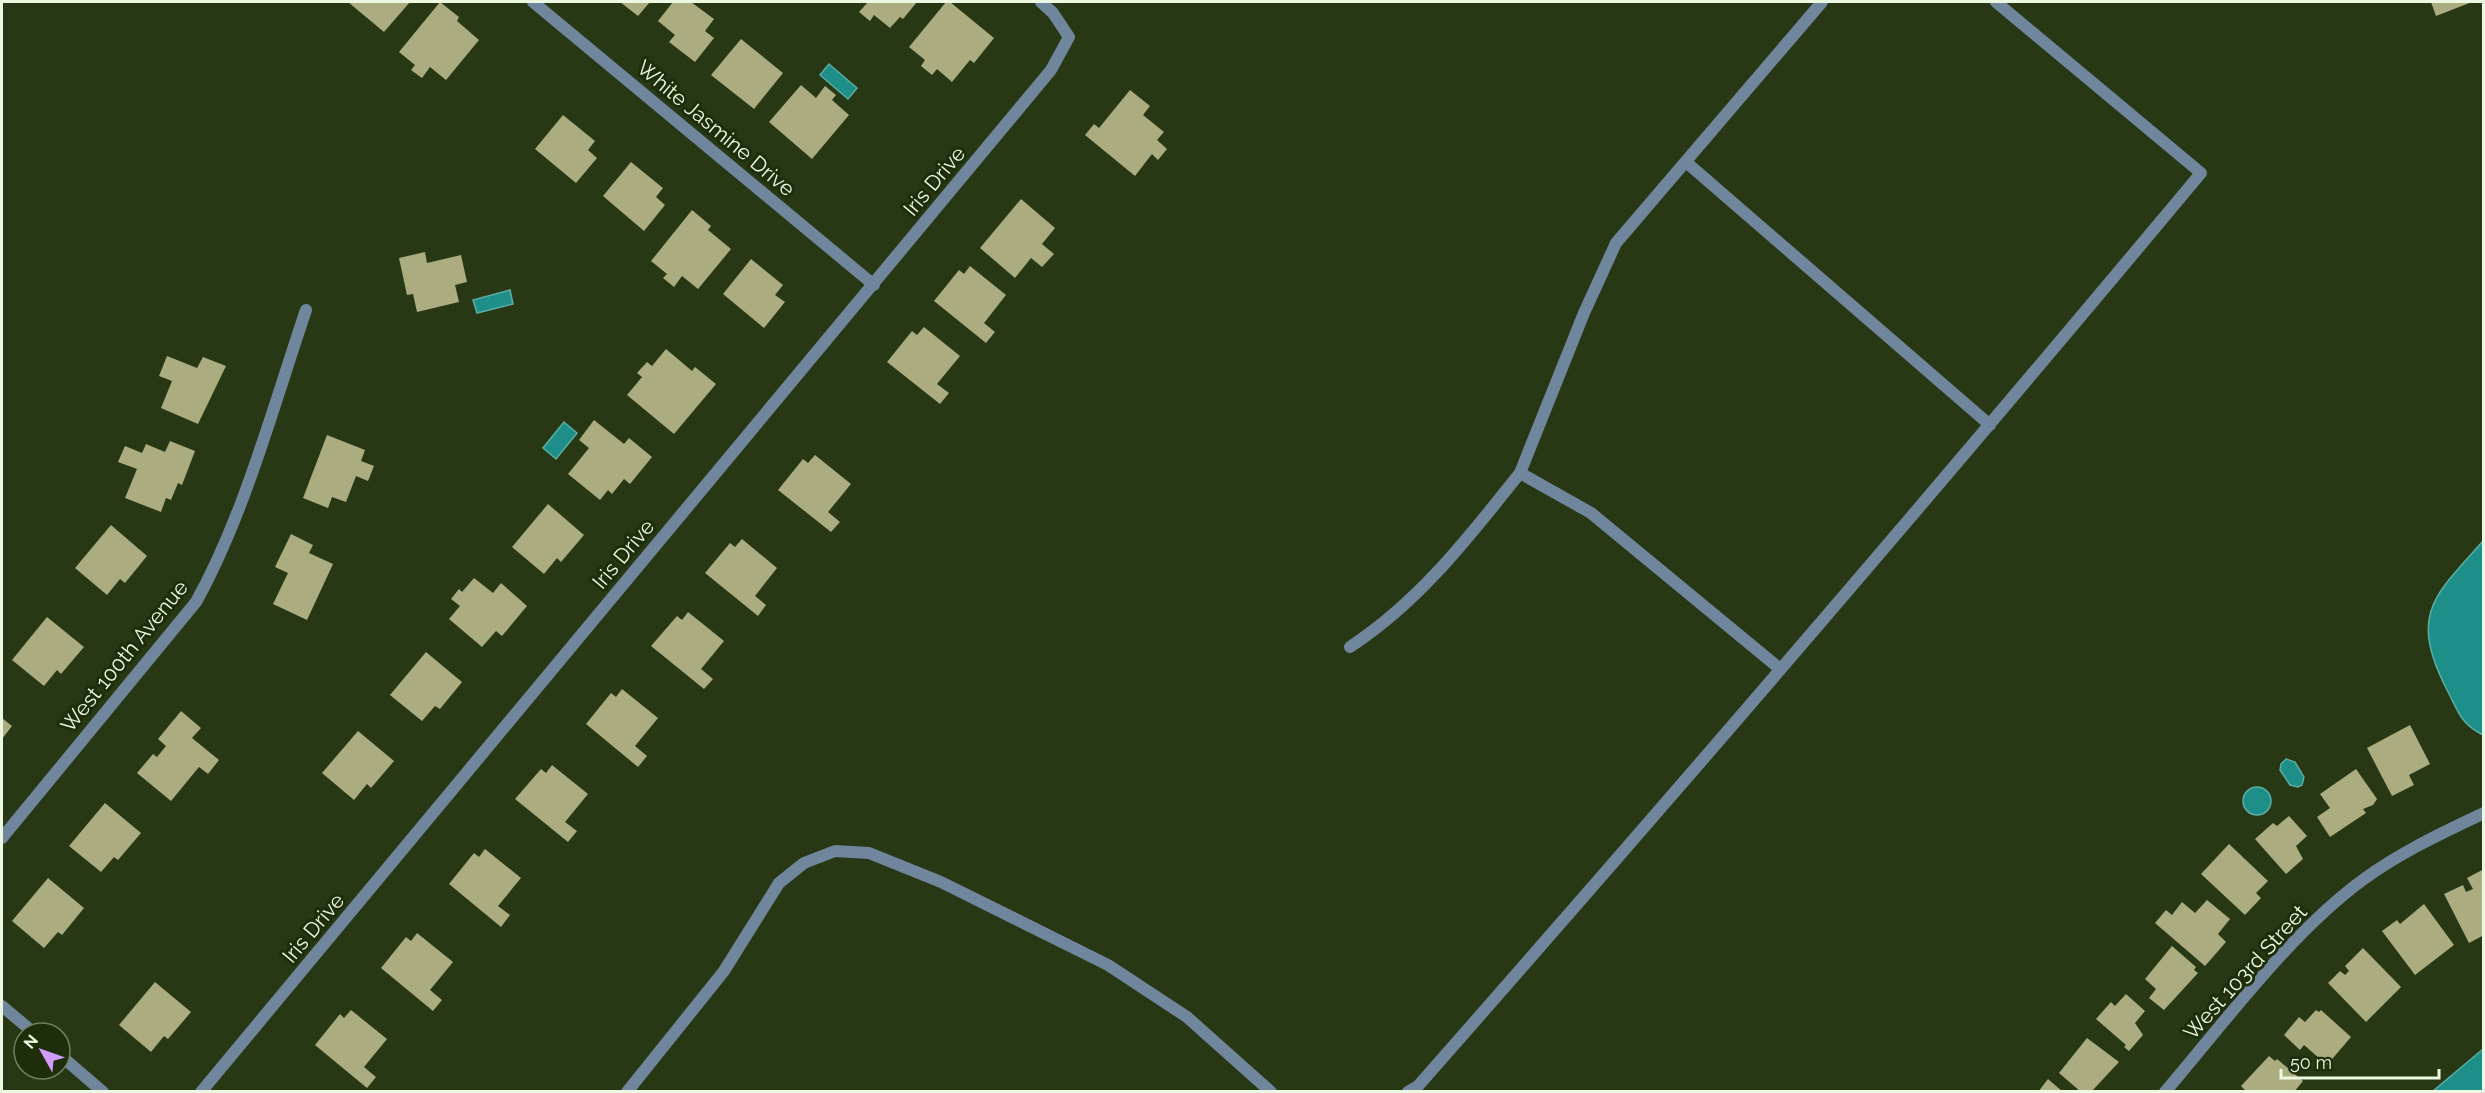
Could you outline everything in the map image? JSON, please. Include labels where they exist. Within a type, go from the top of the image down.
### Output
[{"type":"street","name":"White Jasmine Drive","points":[[532,2],[874,285]]},
{"type":"street","name":"Iris Drive","points":[[201,1092],[1051,70],[1069,37],[1053,13],[1041,2]]},
{"type":"street","points":[[1350,647],[1385,624],[1447,563],[1520,473],[1584,313],[1616,243],[1822,2]]},
{"type":"street","points":[[1408,1092],[1418,1086],[1606,873],[1779,668],[1990,425],[2201,173],[1996,2]]},
{"type":"street","points":[[1686,162],[1990,425]]},
{"type":"street","name":"West 100th Avenue","points":[[2,838],[196,602],[212,574],[236,515],[306,310]]},
{"type":"street","points":[[1520,473],[1591,513],[1779,668]]},
{"type":"street","name":"West 103rd Street","points":[[2165,1092],[2301,934],[2351,890],[2423,842],[2484,813]]},
{"type":"street","points":[[627,1092],[724,971],[779,883],[804,863],[835,851],[869,853],[941,882],[1108,965],[1187,1017],[1271,1092]]},
{"type":"street","points":[[2,1006],[20,1021]]},
{"type":"street","points":[[72,1065],[103,1092]]},
{"type":"water","points":[[829,64],[857,88],[848,99],[820,75]]},
{"type":"water","points":[[510,290],[513,304],[477,313],[473,300]]},
{"type":"water","points":[[564,422],[577,433],[556,459],[543,448]]},
{"type":"water","points":[[2483,541],[2484,734],[2481,734],[2463,720],[2446,688],[2429,642],[2429,623],[2432,607],[2440,592]]},
{"type":"water","points":[[2286,759],[2295,762],[2304,777],[2302,785],[2298,787],[2290,785],[2280,770],[2281,764]]},
{"type":"water","points":[[2257,787],[2267,791],[2271,801],[2267,811],[2257,815],[2247,811],[2243,801],[2247,791]]},
{"type":"water","points":[[2483,1049],[2483,1091],[2433,1091]]},
{"type":"building","points":[[348,2],[410,2],[384,32]]},
{"type":"building","points":[[440,2],[459,17],[457,21],[479,40],[446,80],[430,67],[422,78],[411,70],[415,65],[399,52]]},
{"type":"building","points":[[620,2],[650,2],[638,16]]},
{"type":"building","points":[[673,2],[691,2],[714,19],[705,31],[714,38],[695,62],[669,42],[675,35],[658,21]]},
{"type":"building","points":[[868,2],[917,2],[903,19],[900,17],[890,28],[874,15],[870,21],[859,12]]},
{"type":"building","points":[[946,2],[950,2],[994,38],[974,63],[970,60],[952,82],[937,69],[932,75],[921,66],[925,60],[909,47]]},
{"type":"building","points":[[2431,2],[2472,2],[2436,16]]},
{"type":"building","points":[[741,39],[783,73],[754,109],[711,75]]},
{"type":"building","points":[[801,85],[816,98],[825,86],[836,95],[832,100],[849,115],[812,159],[769,122]]},
{"type":"building","points":[[1130,90],[1150,106],[1143,115],[1164,132],[1157,140],[1167,149],[1158,160],[1152,154],[1135,176],[1085,135],[1094,124],[1099,128]]},
{"type":"building","points":[[563,115],[595,141],[588,150],[597,158],[576,183],[535,149]]},
{"type":"building","points":[[631,162],[663,188],[656,197],[665,205],[644,231],[603,196]]},
{"type":"building","points":[[1021,199],[1055,228],[1042,244],[1054,254],[1042,267],[1031,258],[1015,278],[980,248]]},
{"type":"building","points":[[692,210],[711,226],[708,230],[731,249],[698,289],[682,276],[674,287],[663,278],[667,274],[651,261]]},
{"type":"building","points":[[425,252],[427,263],[461,255],[467,282],[455,285],[459,302],[417,312],[413,294],[407,295],[399,258]]},
{"type":"building","points":[[751,259],[783,285],[775,295],[785,302],[764,328],[723,294]]},
{"type":"building","points":[[970,266],[1006,295],[984,323],[995,332],[986,343],[934,301],[959,270],[964,274]]},
{"type":"building","points":[[924,327],[960,356],[937,384],[949,393],[940,404],[887,362],[912,331],[917,335]]},
{"type":"building","points":[[666,349],[692,371],[695,367],[716,384],[674,434],[627,395],[642,377],[637,373],[647,362],[652,366]]},
{"type":"building","points":[[167,356],[197,368],[203,357],[226,366],[198,424],[161,408],[172,381],[159,376]]},
{"type":"building","points":[[594,420],[624,444],[629,438],[652,457],[630,484],[624,479],[612,494],[608,490],[600,500],[568,474],[589,448],[579,440]]},
{"type":"building","points":[[327,435],[365,450],[361,461],[374,466],[368,481],[356,476],[346,502],[332,497],[328,508],[303,498]]},
{"type":"building","points":[[170,441],[195,451],[182,485],[178,483],[171,500],[166,498],[161,512],[125,498],[137,469],[118,462],[125,446],[142,453],[146,444],[165,452]]},
{"type":"building","points":[[815,455],[851,484],[828,512],[840,522],[831,532],[778,490],[803,459],[808,463]]},
{"type":"building","points":[[548,504],[584,535],[561,562],[557,558],[544,574],[512,547]]},
{"type":"building","points":[[111,525],[147,556],[125,583],[120,579],[107,595],[75,568]]},
{"type":"building","points":[[291,534],[313,545],[309,553],[333,564],[307,620],[273,604],[288,573],[275,567]]},
{"type":"building","points":[[742,539],[777,568],[755,596],[766,605],[758,616],[705,573],[730,543],[735,547]]},
{"type":"building","points":[[474,578],[493,593],[501,583],[527,606],[502,636],[496,631],[482,647],[449,619],[460,606],[451,599],[459,589],[462,592]]},
{"type":"building","points":[[688,612],[724,641],[701,669],[713,679],[704,689],[651,646],[677,616],[682,620]]},
{"type":"building","points":[[47,617],[84,647],[61,674],[57,670],[44,686],[12,660]]},
{"type":"building","points":[[426,652],[462,682],[440,709],[435,706],[422,721],[390,695]]},
{"type":"building","points":[[622,689],[658,718],[635,746],[647,756],[638,767],[586,724],[611,693],[616,697]]},
{"type":"building","points":[[181,711],[201,728],[192,738],[219,760],[208,774],[199,767],[171,801],[137,773],[153,754],[157,757],[166,746],[158,739]]},
{"type":"building","points":[[2,718],[12,726],[2,739]]},
{"type":"building","points":[[2410,725],[2430,764],[2409,775],[2414,785],[2392,796],[2367,748]]},
{"type":"building","points":[[358,731],[394,761],[371,788],[367,784],[354,800],[322,773]]},
{"type":"building","points":[[552,765],[588,794],[565,822],[577,831],[568,842],[515,799],[541,769],[546,773]]},
{"type":"building","points":[[2356,769],[2377,799],[2373,805],[2363,809],[2366,813],[2330,837],[2317,817],[2330,808],[2320,794]]},
{"type":"building","points":[[105,803],[141,833],[118,860],[114,857],[101,872],[69,846]]},
{"type":"building","points":[[2289,816],[2307,836],[2296,846],[2303,859],[2286,874],[2255,839],[2273,823],[2277,826]]},
{"type":"building","points":[[2229,844],[2268,881],[2256,893],[2261,898],[2245,915],[2201,874]]},
{"type":"building","points":[[485,849],[521,878],[498,906],[510,915],[501,927],[449,884],[474,853],[479,857]]},
{"type":"building","points":[[2484,869],[2484,935],[2469,943],[2444,894],[2463,885],[2466,892],[2473,889],[2467,878]]},
{"type":"building","points":[[48,878],[84,908],[62,935],[58,932],[44,948],[12,921]]},
{"type":"building","points":[[2207,900],[2230,919],[2218,934],[2226,942],[2205,966],[2155,923],[2166,910],[2172,915],[2182,902],[2195,913]]},
{"type":"building","points":[[2424,904],[2454,945],[2415,975],[2382,931],[2397,920],[2400,924]]},
{"type":"building","points":[[417,933],[453,962],[430,990],[442,1000],[433,1011],[381,968],[406,937],[411,941]]},
{"type":"building","points":[[2172,946],[2196,967],[2194,970],[2198,973],[2164,1010],[2149,998],[2156,989],[2145,979]]},
{"type":"building","points":[[2363,948],[2401,987],[2366,1022],[2328,983],[2340,971],[2345,975],[2349,971],[2345,966]]},
{"type":"building","points":[[155,982],[191,1012],[168,1039],[164,1036],[151,1052],[119,1025]]},
{"type":"building","points":[[2126,994],[2145,1011],[2135,1023],[2143,1035],[2129,1051],[2124,1047],[2126,1045],[2096,1019],[2111,1002],[2115,1006]]},
{"type":"building","points":[[351,1010],[387,1039],[364,1067],[376,1077],[367,1088],[315,1045],[340,1014],[344,1018]]},
{"type":"building","points":[[2316,1010],[2319,1012],[2321,1010],[2351,1037],[2327,1065],[2304,1045],[2300,1050],[2284,1035],[2299,1017],[2305,1022]]},
{"type":"building","points":[[2087,1038],[2119,1062],[2091,1092],[2081,1092],[2059,1073]]},
{"type":"building","points":[[2269,1056],[2275,1061],[2277,1059],[2303,1081],[2294,1092],[2247,1092],[2241,1086]]},
{"type":"building","points":[[2048,1079],[2063,1092],[2038,1092]]}]
